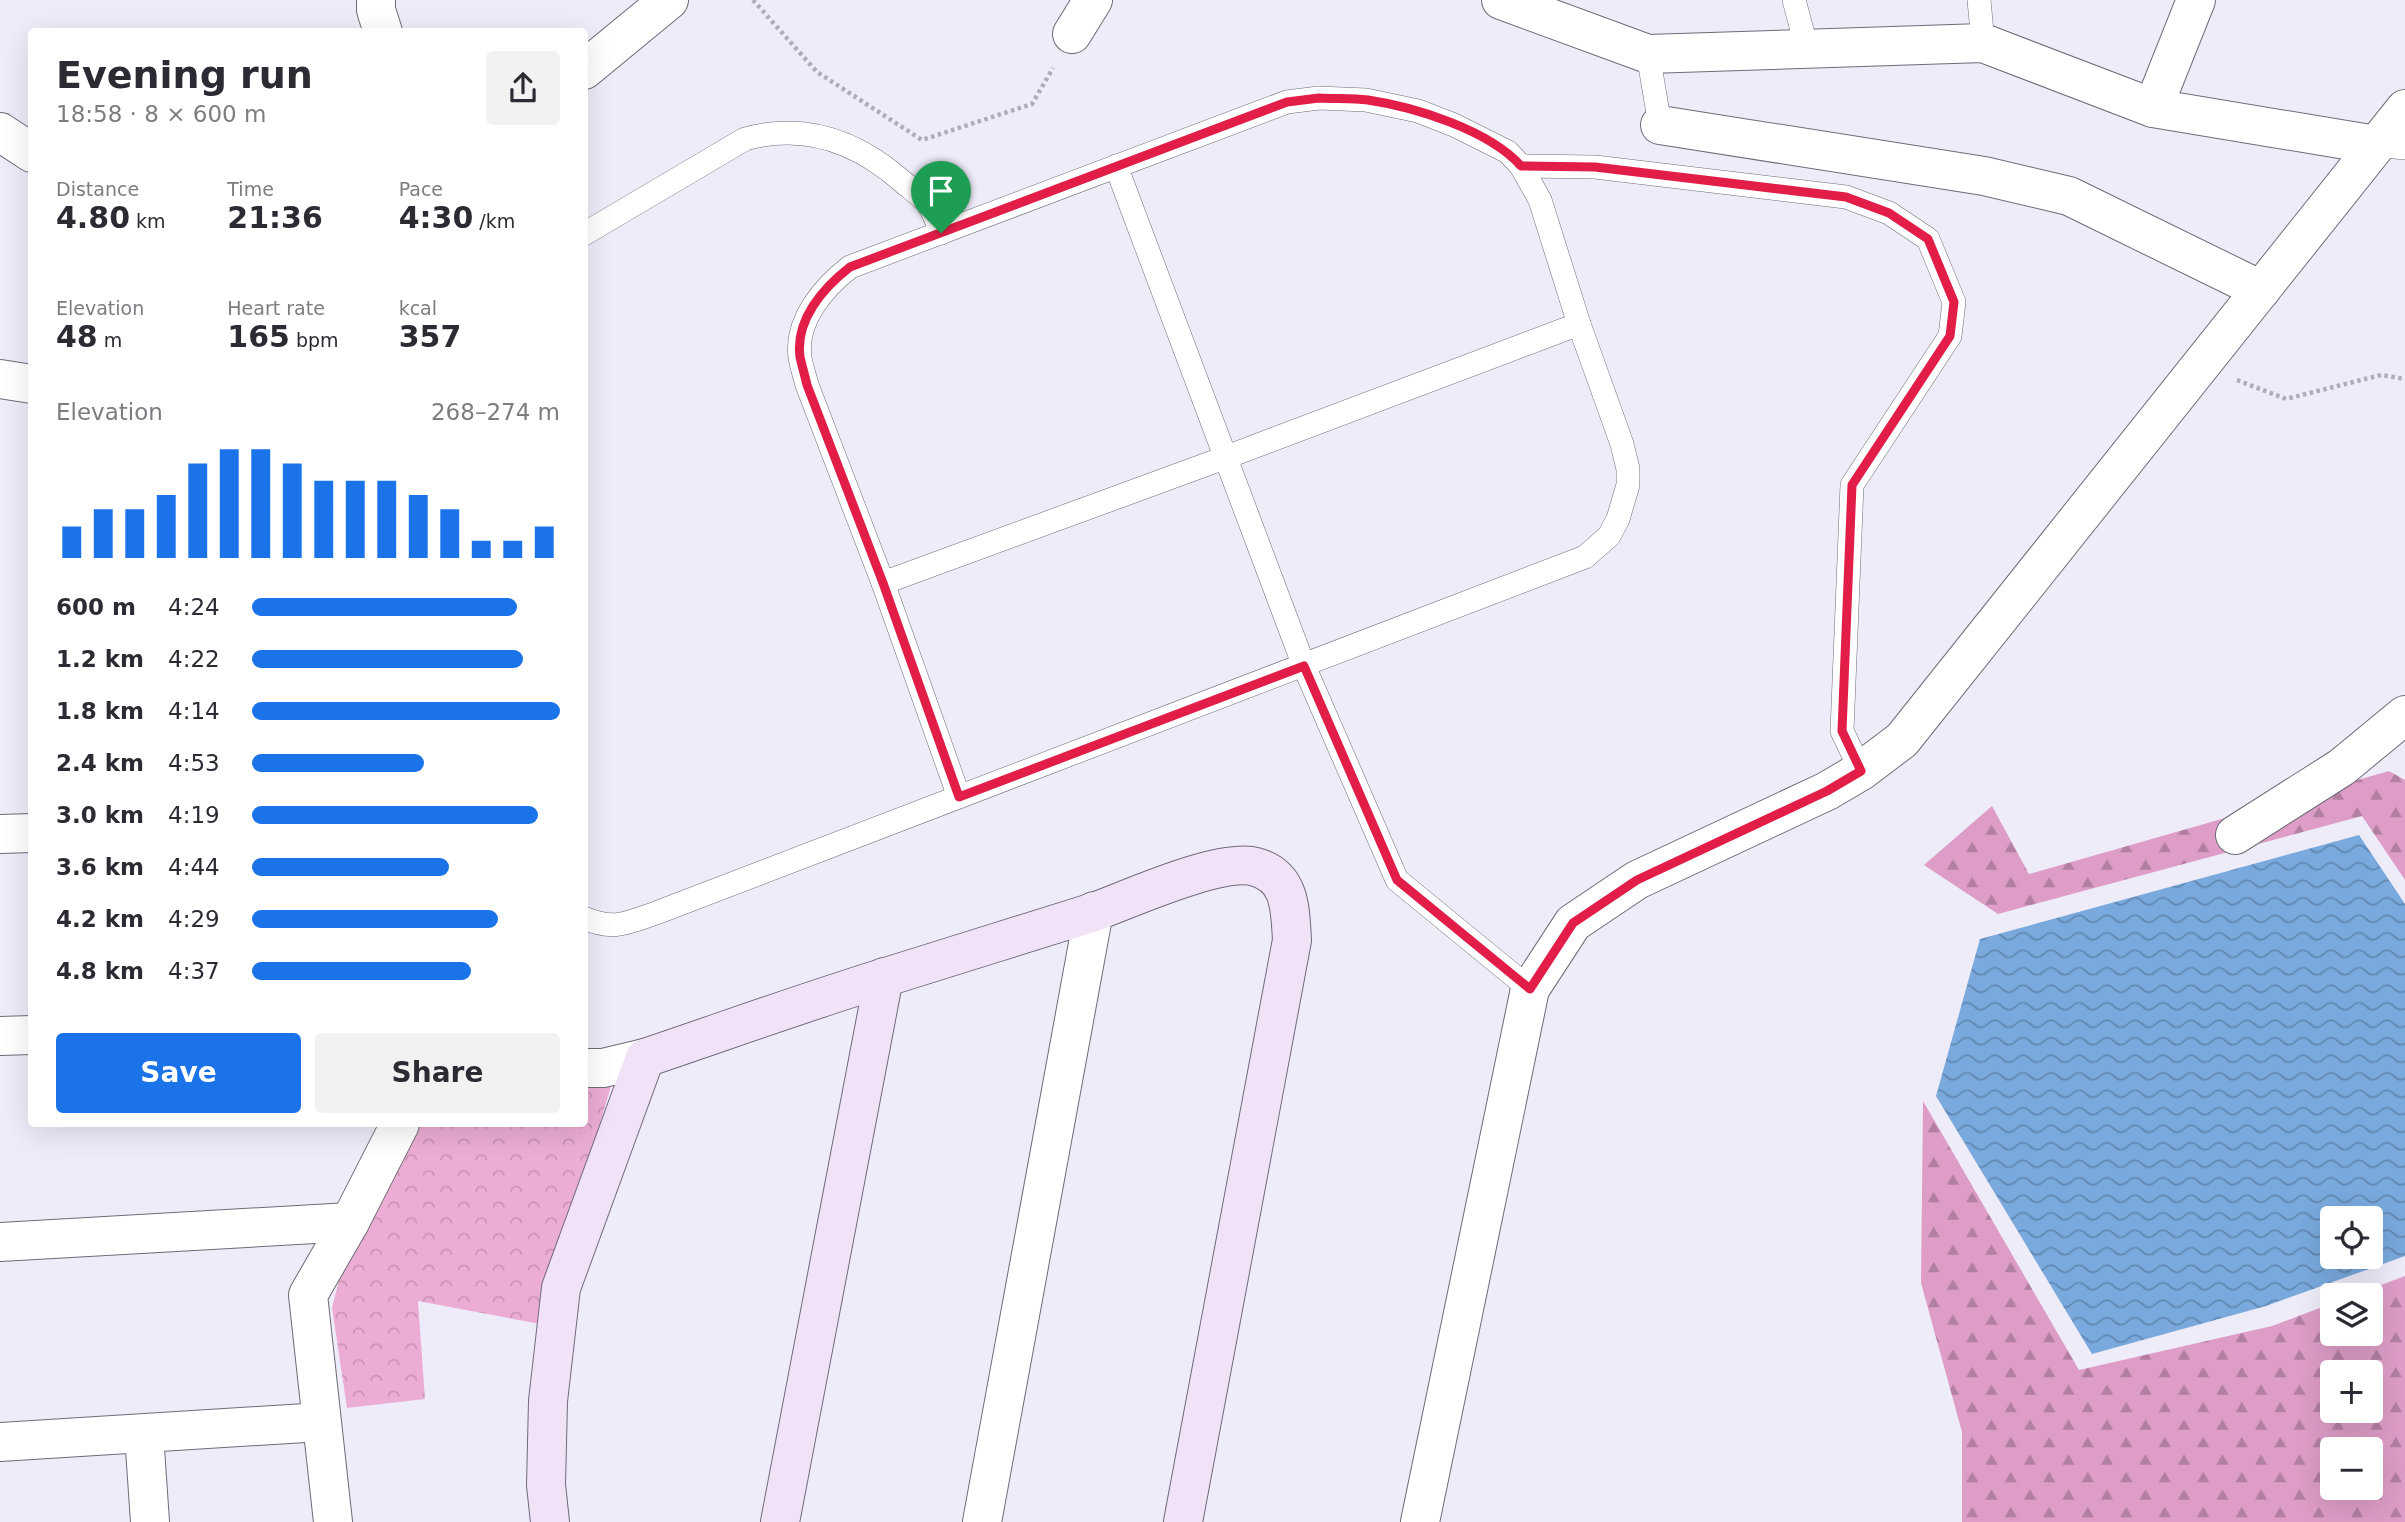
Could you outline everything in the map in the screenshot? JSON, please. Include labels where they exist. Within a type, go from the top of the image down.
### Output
[{"type":"street","points":[[376,0],[382,28]]},
{"type":"street","points":[[588,66],[668,0]]},
{"type":"street","points":[[1072,34],[1093,0]]},
{"type":"street","points":[[1501,0],[1648,54],[1983,43],[2153,108],[2391,146]]},
{"type":"street","points":[[2153,108],[2196,0]]},
{"type":"street","points":[[1420,1522],[1530,989],[1573,923],[1637,880],[1827,791],[1861,771],[1902,740],[2261,290],[2391,146],[2405,109]]},
{"type":"street","points":[[1660,125],[1984,176],[2069,195],[2261,290]]},
{"type":"street","points":[[0,132],[28,150]]},
{"type":"street","points":[[0,379],[28,383]]},
{"type":"street","points":[[2235,835],[2342,767],[2405,715]]},
{"type":"street","points":[[0,834],[28,833]]},
{"type":"street","points":[[588,1068],[603,1068],[645,1058],[884,977],[1231,865],[1255,866],[1278,877],[1290,901],[1292,940],[1184,1522]]},
{"type":"street","points":[[982,1522],[1094,911]]},
{"type":"street","points":[[780,1522],[884,977]]},
{"type":"street","points":[[0,1037],[28,1035]]},
{"type":"street","points":[[551,1522],[546,1485],[548,1401],[561,1288],[645,1058]]},
{"type":"street","points":[[333,1522],[308,1296],[398,1127]]},
{"type":"street","points":[[0,1242],[349,1222]]},
{"type":"street","points":[[0,1442],[321,1422]]},
{"type":"street","points":[[144,1434],[150,1522]]},
{"type":"lane","points":[[1794,0],[1807,49]]},
{"type":"lane","points":[[1979,0],[1983,43]]},
{"type":"lane","points":[[1648,54],[1660,125]]},
{"type":"lane","points":[[588,920],[601,926],[621,925],[959,797],[1304,666],[1585,557],[1609,536],[1624,502],[1628,469],[1540,200],[1521,166],[1508,152],[1454,125],[1418,111],[1366,100],[1319,98],[1287,102],[850,267],[834,280],[813,305],[801,331],[800,355],[807,385],[883,583],[959,797]]},
{"type":"lane","points":[[588,232],[745,139],[764,134],[798,134],[824,137],[851,145],[880,162],[929,205],[941,233]]},
{"type":"lane","points":[[1116,166],[1304,666],[1397,880],[1530,989]]},
{"type":"lane","points":[[1521,166],[1595,167],[1846,197],[1889,213],[1928,239],[1954,302],[1950,336],[1852,485],[1842,731],[1861,771]]},
{"type":"lane","points":[[883,583],[1579,324]]},
{"type":"path","points":[[753,0],[817,72],[922,140],[1032,104],[1072,34]]},
{"type":"path","points":[[2201,366],[2286,399],[2381,375],[2405,379]]},
{"type":"green space","points":[[2389,771],[2405,780],[2405,880],[2362,816],[1998,914],[1924,865],[1992,806],[2029,874]]},
{"type":"green space","points":[[612,1083],[540,1324],[418,1301],[425,1399],[347,1408],[332,1308],[340,1276],[414,1127],[588,1127],[588,1085]]},
{"type":"green space","points":[[1923,1101],[2079,1370],[2272,1326],[2320,1308],[2320,1346],[2383,1346],[2383,1284],[2405,1276],[2405,1522],[1962,1522],[1962,1432],[1921,1283]]},
{"type":"water","points":[[2359,835],[2405,904],[2405,1256],[2383,1264],[2383,1206],[2320,1206],[2320,1269],[2369,1269],[2330,1283],[2320,1283],[2320,1287],[2266,1306],[2092,1354],[1936,1096],[1980,939]]},
{"type":"route","points":[[1319,98],[1366,100],[1418,111],[1482,138],[1508,152],[1521,166],[1595,167],[1846,197],[1889,213],[1928,239],[1954,302],[1950,336],[1852,485],[1842,731],[1861,771],[1827,791],[1637,880],[1573,923],[1530,989],[1397,880],[1304,666],[959,797],[883,583],[807,385],[800,355],[801,331],[813,305],[834,280],[850,267],[941,233],[1287,102],[1319,98]]}]
